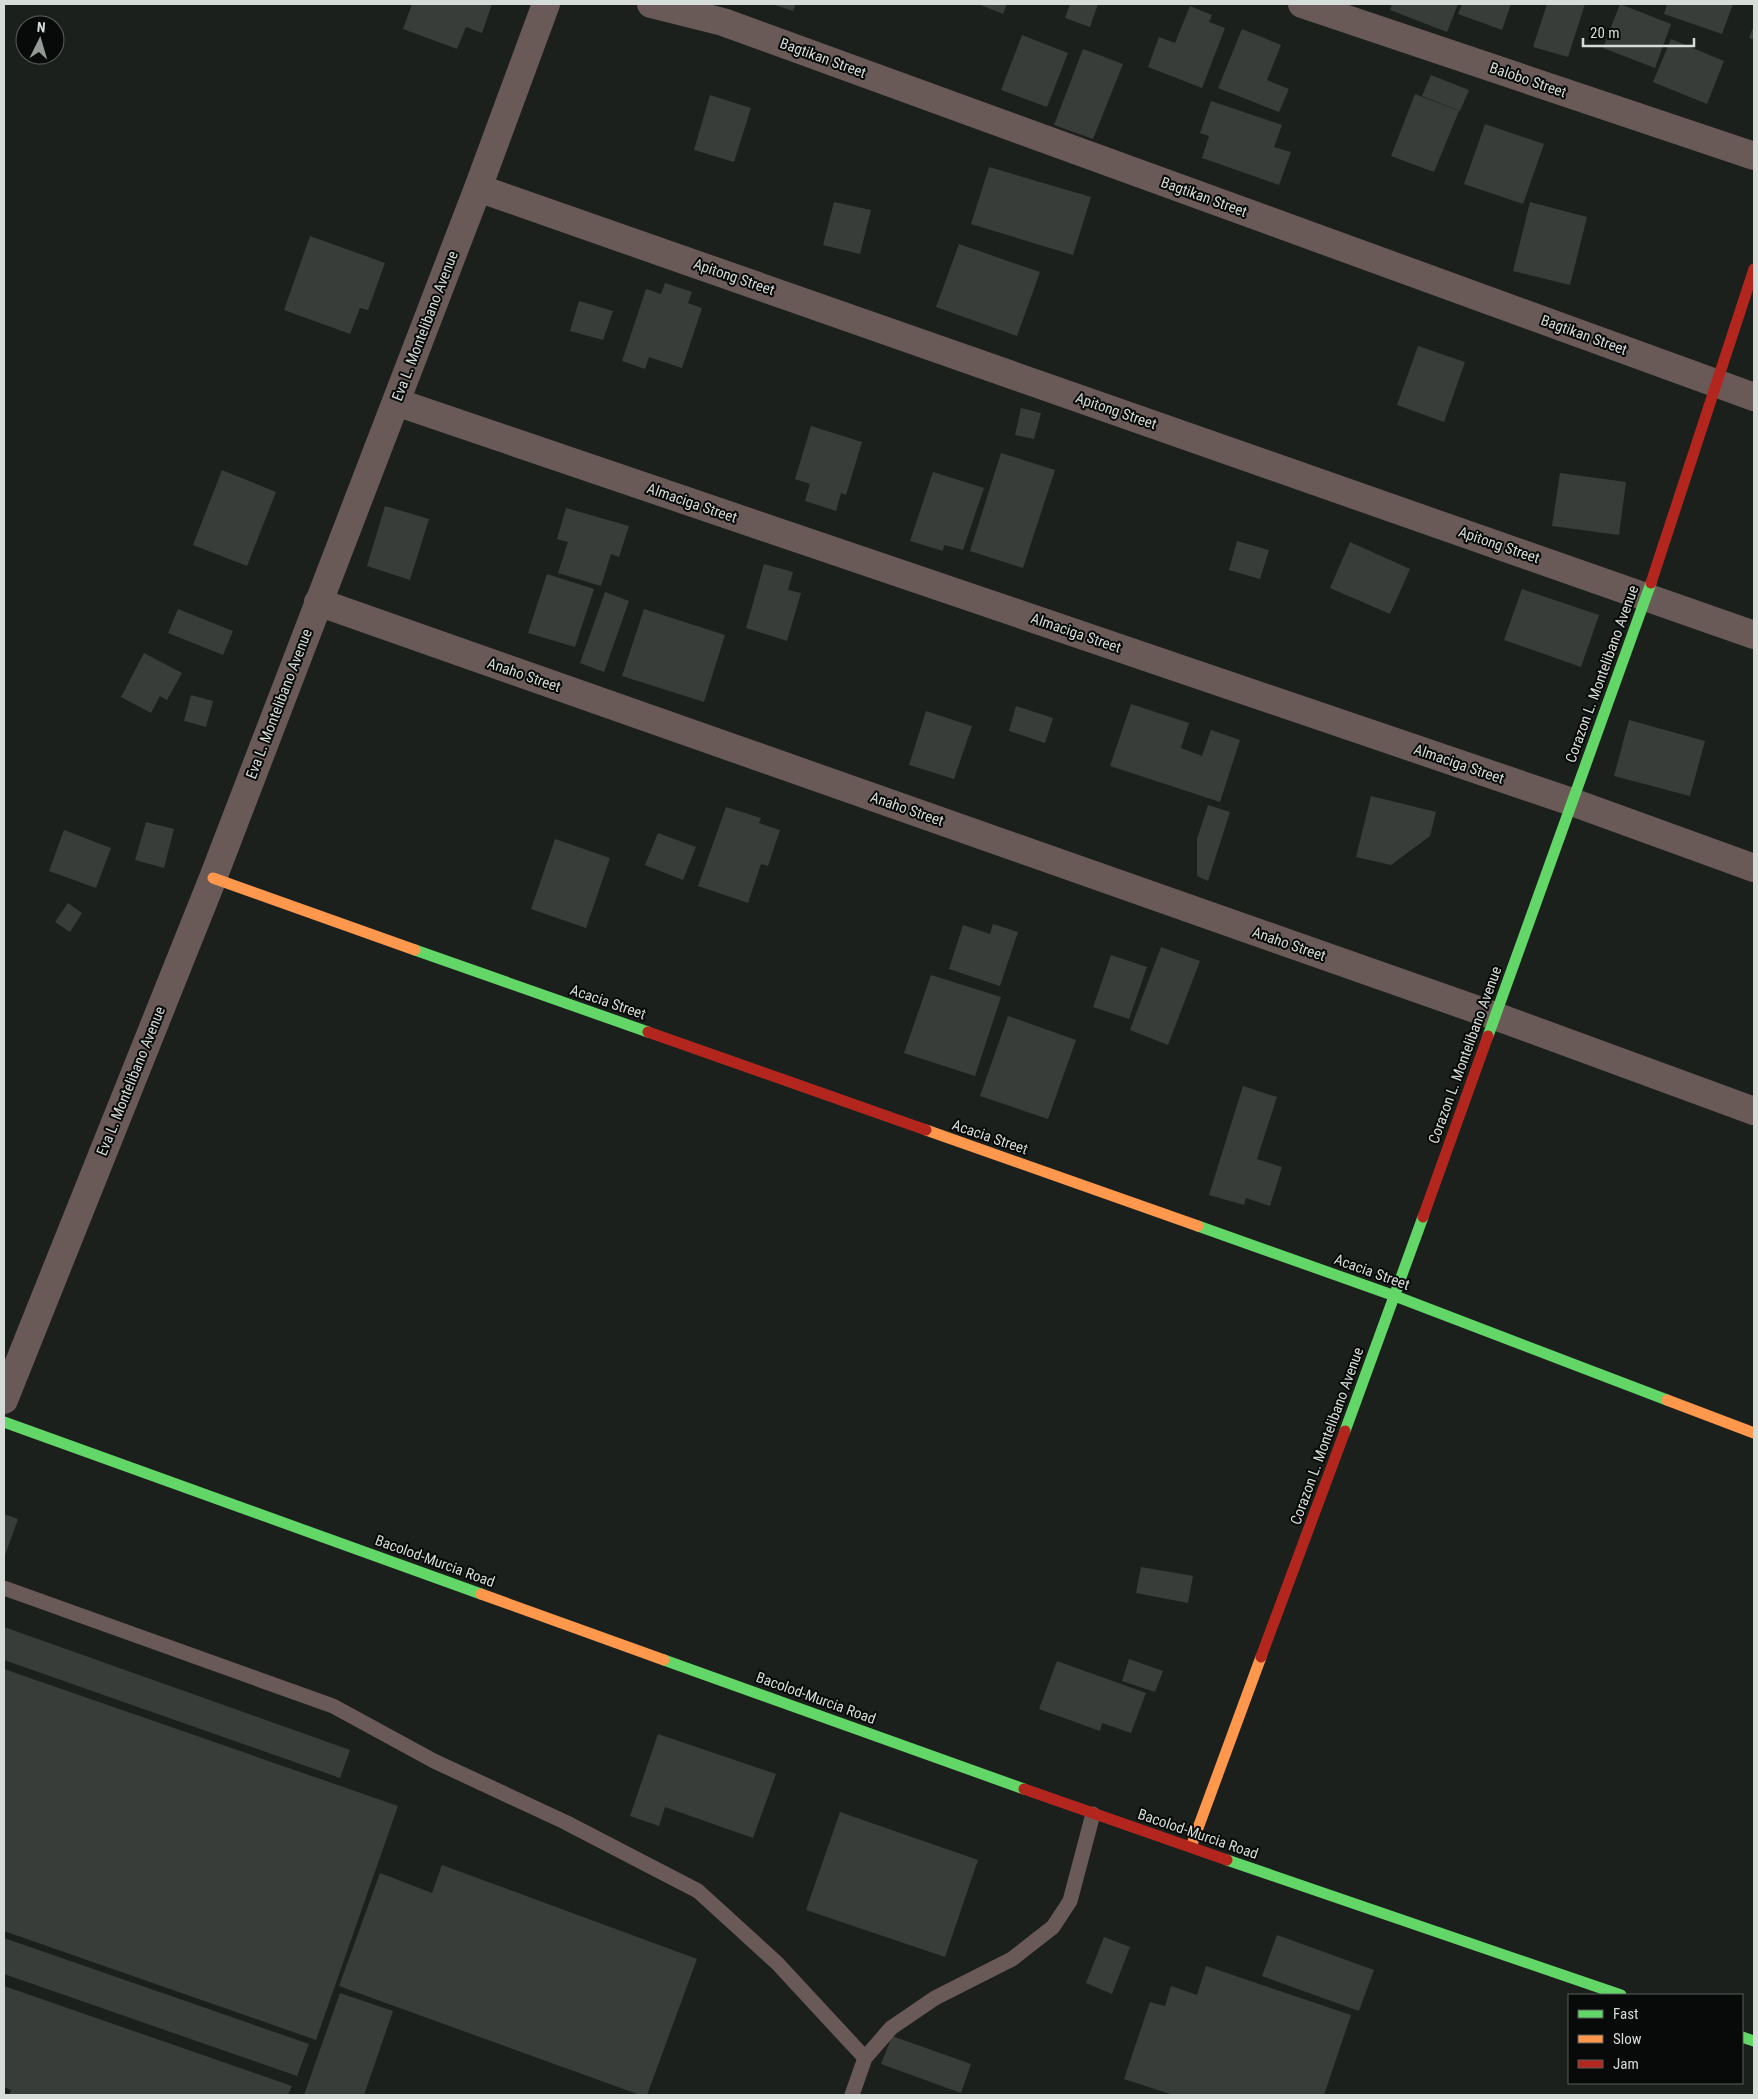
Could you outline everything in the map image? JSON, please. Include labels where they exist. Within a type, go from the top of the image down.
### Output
[{"type":"main road","name":"Corazon L. Montelibano Avenue","points":[[1191,1847],[1395,1296],[1646,597],[1715,382],[1754,269]]},
{"type":"main road","name":"Acacia Street","points":[[213,878],[1395,1296],[1754,1433]]},
{"type":"main road","name":"Bacolod-Murcia Road","points":[[4,1422],[1093,1814],[1619,1994]]},
{"type":"street","name":"Eva L. Montelibano Avenue","points":[[4,1400],[213,878],[478,188],[546,4]]},
{"type":"street","name":"Bagtikan Street","points":[[651,4],[722,22],[1754,397]]},
{"type":"street","name":"Balobo Street","points":[[1302,4],[1754,156]]},
{"type":"street","name":"Apitong Street","points":[[478,188],[1754,634]]},
{"type":"street","name":"Almaciga Street","points":[[396,402],[1572,802],[1754,868]]},
{"type":"street","name":"Anaho Street","points":[[318,602],[1495,1016],[1754,1111]]},
{"type":"lane","points":[[4,1588],[333,1706],[434,1761],[565,1822],[698,1891],[777,1963],[865,2058]]},
{"type":"lane","points":[[852,2095],[865,2058],[891,2028],[935,1998],[1012,1959],[1053,1927],[1070,1901],[1093,1814]]},
{"type":"building","points":[[412,4],[492,4],[482,33],[466,27],[457,49],[403,29]]},
{"type":"building","points":[[772,4],[796,4],[793,11]]},
{"type":"building","points":[[978,4],[1007,4],[1003,14]]},
{"type":"building","points":[[1070,4],[1098,4],[1090,27],[1065,18]]},
{"type":"building","points":[[1392,4],[1458,4],[1447,32],[1390,10]]},
{"type":"building","points":[[1462,4],[1511,4],[1502,30],[1458,14]]},
{"type":"building","points":[[1547,4],[1585,4],[1568,57],[1533,47]]},
{"type":"building","points":[[1620,4],[1671,24],[1655,68],[1603,48]]},
{"type":"building","points":[[1667,4],[1733,4],[1722,34],[1664,14]]},
{"type":"building","points":[[1190,6],[1212,15],[1209,22],[1225,28],[1202,88],[1148,67],[1159,37],[1175,43]]},
{"type":"building","points":[[1754,25],[1754,40],[1749,38]]},
{"type":"building","points":[[1242,29],[1281,45],[1267,80],[1289,89],[1279,112],[1218,88]]},
{"type":"building","points":[[1022,35],[1068,53],[1047,107],[1001,90]]},
{"type":"building","points":[[1671,39],[1724,61],[1707,104],[1653,82]]},
{"type":"building","points":[[1083,49],[1123,64],[1093,139],[1054,125]]},
{"type":"building","points":[[1431,75],[1469,90],[1460,111],[1422,96]]},
{"type":"building","points":[[1415,94],[1459,111],[1434,172],[1391,156]]},
{"type":"building","points":[[710,95],[751,108],[734,162],[694,150]]},
{"type":"building","points":[[1211,101],[1282,125],[1274,147],[1291,152],[1279,185],[1202,158],[1209,136],[1200,133]]},
{"type":"building","points":[[1485,124],[1544,144],[1523,204],[1464,184]]},
{"type":"building","points":[[989,167],[1091,197],[1073,255],[971,224]]},
{"type":"building","points":[[834,202],[871,210],[860,254],[823,245]]},
{"type":"building","points":[[1530,202],[1587,217],[1570,285],[1513,271]]},
{"type":"building","points":[[310,236],[385,263],[368,310],[360,308],[350,334],[284,310]]},
{"type":"building","points":[[959,244],[1040,272],[1017,336],[936,307]]},
{"type":"building","points":[[665,283],[692,292],[688,303],[702,308],[682,368],[649,357],[645,369],[622,361],[646,289],[661,294]]},
{"type":"building","points":[[579,301],[613,311],[603,340],[570,331]]},
{"type":"building","points":[[1418,346],[1465,362],[1444,422],[1397,405]]},
{"type":"building","points":[[1021,408],[1041,413],[1034,439],[1015,435]]},
{"type":"building","points":[[811,426],[862,442],[846,495],[841,493],[836,511],[805,501],[810,484],[795,479]]},
{"type":"building","points":[[1001,453],[1055,470],[1023,568],[970,551]]},
{"type":"building","points":[[222,470],[276,492],[247,566],[193,545]]},
{"type":"building","points":[[933,472],[984,488],[963,550],[944,545],[943,551],[910,541]]},
{"type":"building","points":[[1560,473],[1626,482],[1619,535],[1552,526]]},
{"type":"building","points":[[385,506],[429,519],[410,580],[367,566]]},
{"type":"building","points":[[566,508],[629,526],[619,557],[611,554],[601,586],[558,573],[568,542],[557,539]]},
{"type":"building","points":[[1237,541],[1269,550],[1260,579],[1229,570]]},
{"type":"building","points":[[1350,542],[1410,569],[1390,614],[1330,588]]},
{"type":"building","points":[[764,564],[793,572],[788,590],[801,593],[787,641],[746,628]]},
{"type":"building","points":[[547,574],[594,589],[575,647],[528,633]]},
{"type":"building","points":[[1522,589],[1599,615],[1581,667],[1504,640]]},
{"type":"building","points":[[605,592],[629,601],[604,672],[580,663]]},
{"type":"building","points":[[178,609],[233,631],[223,655],[168,633]]},
{"type":"building","points":[[644,609],[725,635],[704,702],[622,676]]},
{"type":"building","points":[[144,653],[182,673],[167,700],[160,696],[151,713],[121,697]]},
{"type":"building","points":[[191,695],[213,701],[206,727],[184,721]]},
{"type":"building","points":[[1131,704],[1189,723],[1181,748],[1202,756],[1211,730],[1240,740],[1220,802],[1110,766]]},
{"type":"building","points":[[1016,706],[1053,718],[1045,743],[1009,731]]},
{"type":"building","points":[[926,711],[972,726],[954,779],[909,765]]},
{"type":"building","points":[[1629,720],[1705,741],[1690,796],[1614,776]]},
{"type":"building","points":[[1371,796],[1436,812],[1430,836],[1391,865],[1356,857]]},
{"type":"building","points":[[1208,805],[1230,812],[1208,881],[1197,876],[1197,839]]},
{"type":"building","points":[[726,807],[761,818],[759,823],[780,830],[768,866],[761,864],[748,903],[698,886]]},
{"type":"building","points":[[146,822],[174,829],[164,868],[135,860]]},
{"type":"building","points":[[64,830],[111,848],[96,888],[49,871]]},
{"type":"building","points":[[658,833],[696,847],[683,880],[645,865]]},
{"type":"building","points":[[555,839],[610,858],[586,928],[531,909]]},
{"type":"building","points":[[68,903],[82,913],[70,932],[55,922]]},
{"type":"building","points":[[993,924],[1018,932],[1000,986],[949,969],[963,925],[990,934]]},
{"type":"building","points":[[1161,947],[1200,961],[1168,1045],[1130,1030]]},
{"type":"building","points":[[1111,955],[1147,967],[1129,1019],[1093,1007]]},
{"type":"building","points":[[931,975],[1001,997],[975,1076],[904,1053]]},
{"type":"building","points":[[1008,1016],[1076,1040],[1048,1119],[980,1096]]},
{"type":"building","points":[[1243,1086],[1277,1097],[1257,1159],[1282,1167],[1270,1206],[1246,1198],[1244,1205],[1209,1195]]},
{"type":"building","points":[[4,1514],[18,1519],[4,1558]]},
{"type":"building","points":[[1141,1567],[1193,1576],[1188,1603],[1136,1593]]},
{"type":"building","points":[[4,1627],[350,1750],[340,1778],[4,1660]]},
{"type":"building","points":[[1129,1659],[1163,1671],[1155,1692],[1122,1681]]},
{"type":"building","points":[[1057,1661],[1146,1693],[1131,1733],[1102,1723],[1100,1731],[1039,1709]]},
{"type":"building","points":[[4,1669],[398,1806],[316,2040],[4,1931]]},
{"type":"building","points":[[658,1734],[776,1774],[753,1838],[665,1807],[659,1826],[630,1816]]},
{"type":"building","points":[[840,1812],[978,1860],[945,1957],[806,1910]]},
{"type":"building","points":[[442,1865],[697,1959],[647,2095],[640,2095],[339,1986],[380,1873],[432,1893]]},
{"type":"building","points":[[1277,1935],[1374,1970],[1359,2011],[1262,1976]]},
{"type":"building","points":[[1104,1937],[1130,1947],[1112,1994],[1086,1983]]},
{"type":"building","points":[[4,1938],[309,2044],[297,2076],[4,1974]]},
{"type":"building","points":[[1206,1966],[1351,2015],[1324,2095],[1173,2095],[1124,2079],[1150,2002],[1165,2006],[1171,1986],[1197,1995]]},
{"type":"building","points":[[4,1986],[292,2086],[288,2095],[9,2095],[11,2090],[4,2087]]},
{"type":"building","points":[[340,1993],[393,2011],[364,2095],[304,2095]]},
{"type":"building","points":[[892,2036],[971,2064],[961,2093],[881,2064]]},
{"type":"traffic: fast","points":[[1488,1036],[1651,583]]},
{"type":"traffic: fast","points":[[415,950],[648,1032]]},
{"type":"traffic: fast","points":[[1345,1431],[1423,1217]]},
{"type":"traffic: fast","points":[[1198,1226],[1395,1296],[1667,1400]]},
{"type":"traffic: fast","points":[[4,1422],[481,1594]]},
{"type":"traffic: fast","points":[[664,1660],[1024,1789]]},
{"type":"traffic: fast","points":[[1227,1860],[1618,1994]]},
{"type":"traffic: fast","points":[[1743,2037],[1754,2041]]},
{"type":"traffic: slow","points":[[213,878],[415,950]]},
{"type":"traffic: slow","points":[[926,1130],[1198,1226]]},
{"type":"traffic: slow","points":[[1667,1400],[1754,1433]]},
{"type":"traffic: slow","points":[[481,1594],[664,1660]]},
{"type":"traffic: slow","points":[[1191,1847],[1261,1657]]},
{"type":"traffic: jam","points":[[1651,583],[1754,269]]},
{"type":"traffic: jam","points":[[648,1032],[926,1130]]},
{"type":"traffic: jam","points":[[1423,1217],[1488,1036]]},
{"type":"traffic: jam","points":[[1261,1657],[1345,1431]]},
{"type":"traffic: jam","points":[[1024,1789],[1227,1860]]}]
